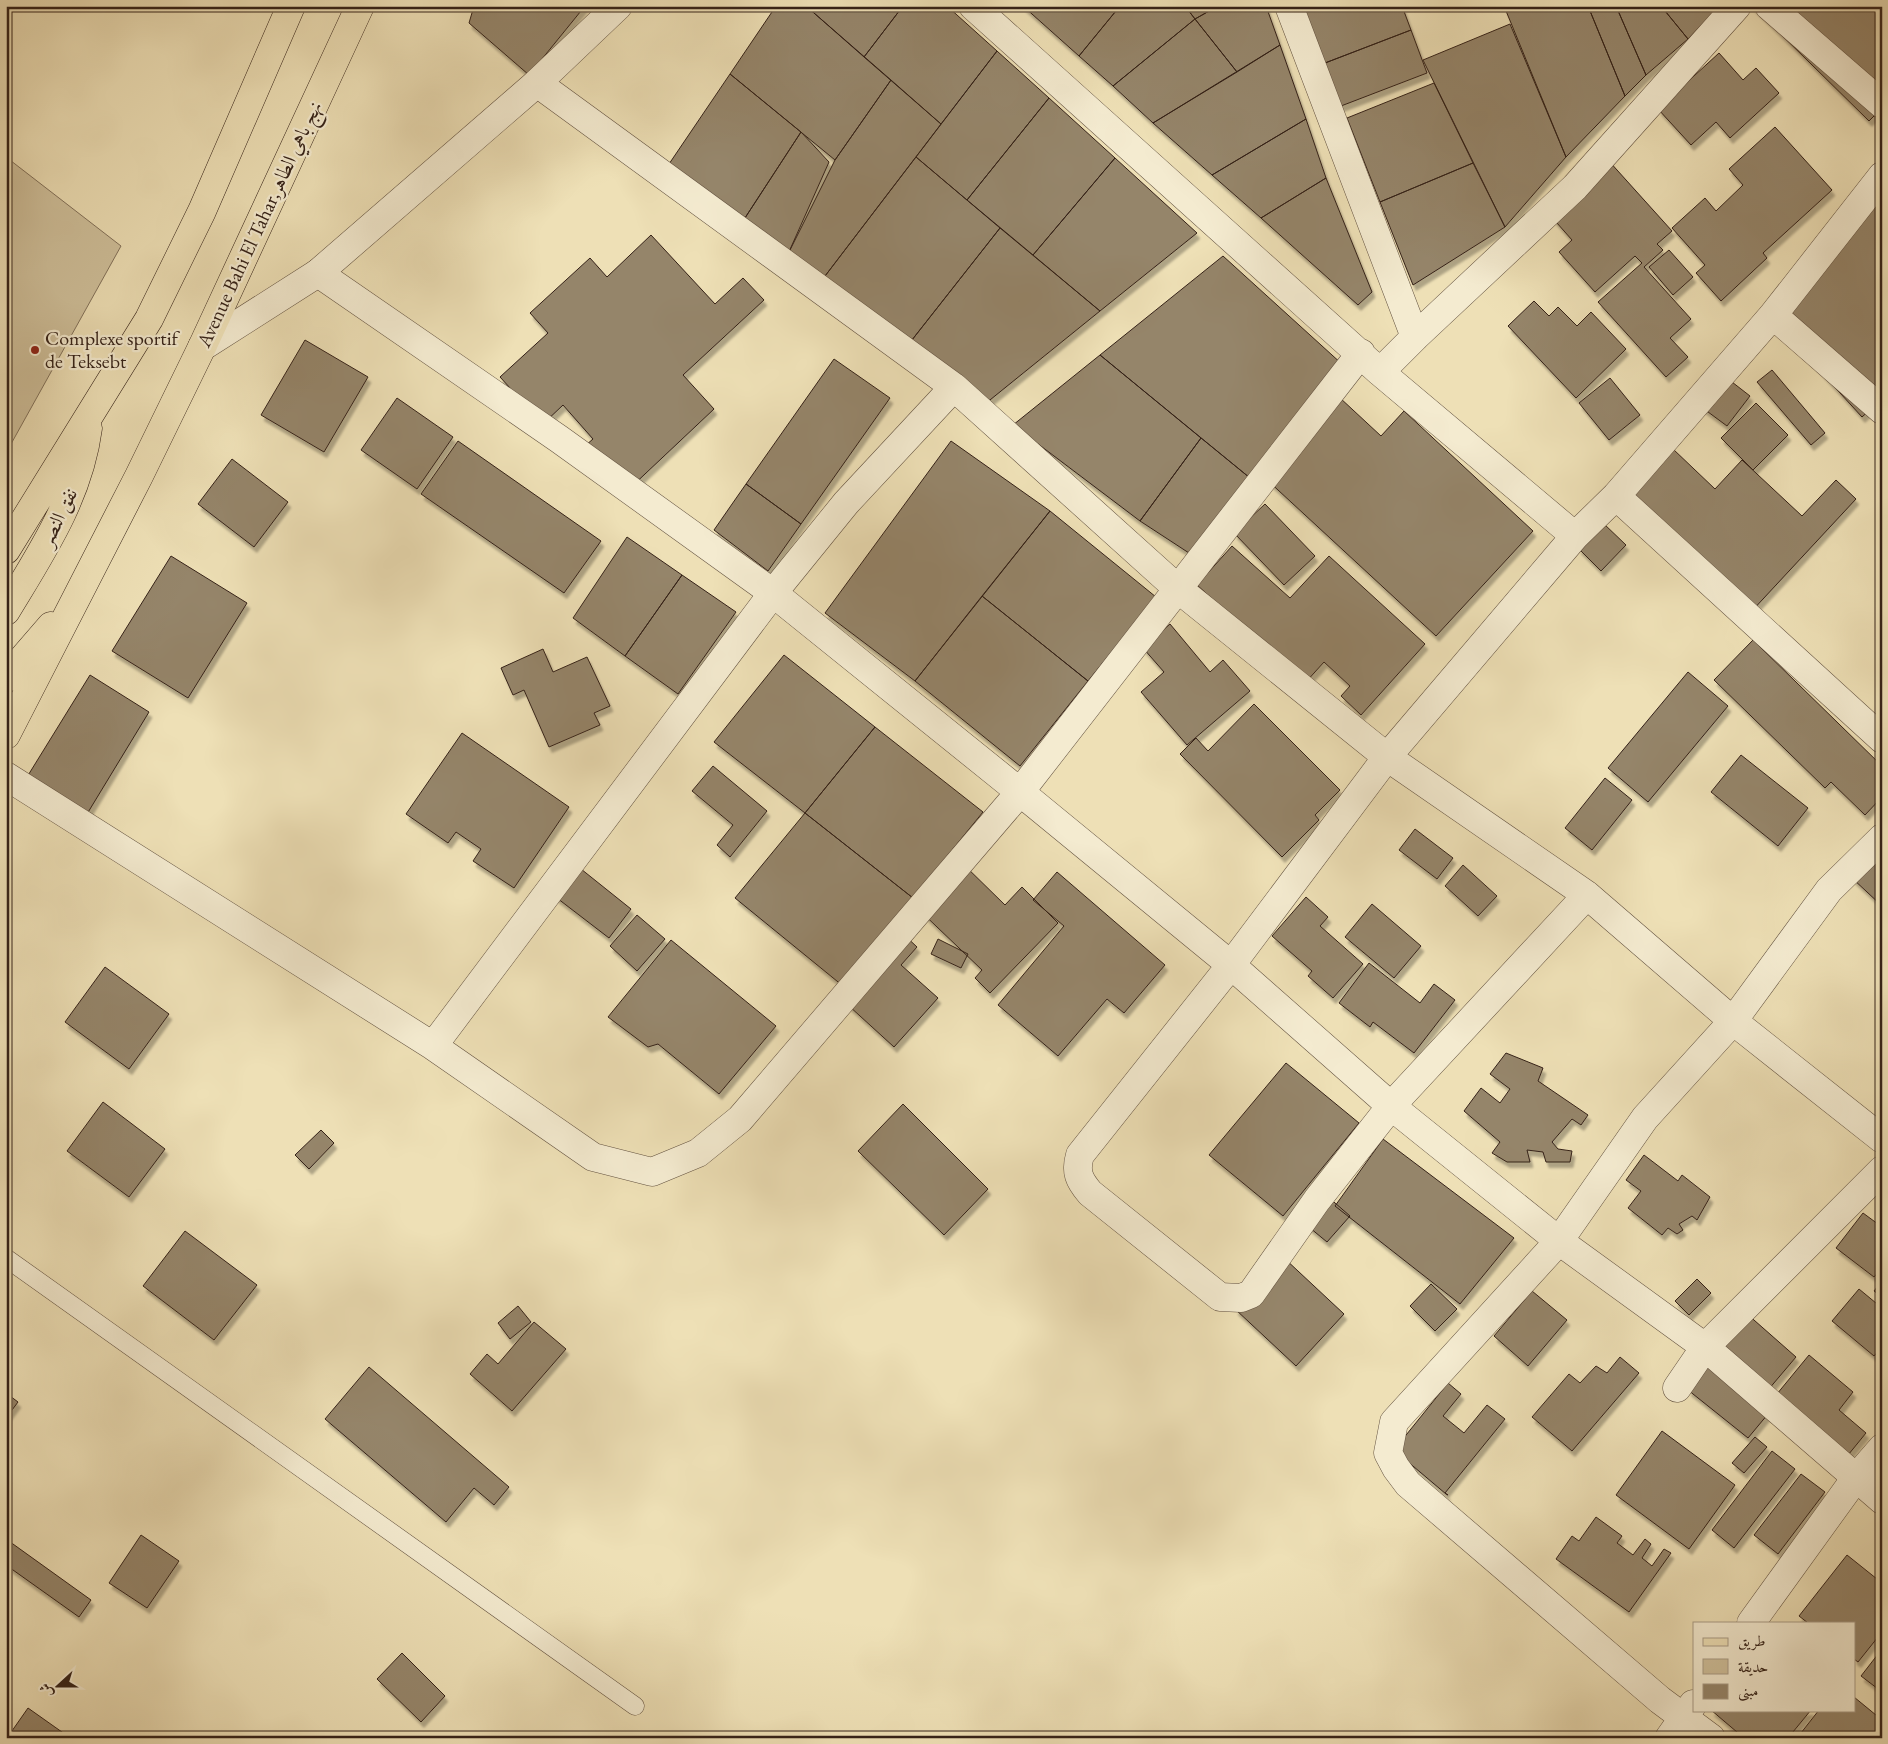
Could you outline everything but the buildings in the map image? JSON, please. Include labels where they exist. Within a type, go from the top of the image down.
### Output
[{"type":"main road","points":[[6,550],[149,319],[202,211],[291,6]]},
{"type":"main road","name":"Avenue Bahi El Tahar,نهج باهي الطاهر","points":[[6,735],[202,347],[360,6]]},
{"type":"main road","name":"نفق النصر","points":[[6,612],[57,524],[72,491],[81,467],[90,414]]},
{"type":"main road","points":[[6,678],[50,626],[75,601]]},
{"type":"street","points":[[202,347],[318,273],[537,83],[618,6]]},
{"type":"street","points":[[973,6],[1380,372],[1575,536]]},
{"type":"street","points":[[1289,6],[1415,337]]},
{"type":"street","points":[[1380,372],[1575,187],[1737,6]]},
{"type":"street","points":[[1768,6],[1882,104]]},
{"type":"street","points":[[537,83],[954,387],[1177,588],[1387,757],[1587,895],[1732,1021],[1882,1139]]},
{"type":"street","points":[[1587,895],[1391,1106],[1318,1200],[1251,1294],[1241,1298],[1220,1297],[1090,1193],[1079,1177],[1077,1167],[1080,1155],[1231,965],[1387,757],[1575,536],[1616,496],[1773,315],[1882,176]]},
{"type":"street","points":[[318,273],[559,439],[773,593],[1231,965],[1391,1106],[1559,1241],[1705,1347],[1855,1479],[1882,1500]]},
{"type":"street","points":[[1773,315],[1882,410]]},
{"type":"street","points":[[6,776],[433,1046],[593,1157],[652,1172],[698,1153],[740,1118],[1020,792],[1361,353]]},
{"type":"street","points":[[433,1046],[773,593],[846,503],[954,387]]},
{"type":"street","points":[[1616,496],[1882,739]]},
{"type":"street","points":[[1711,1738],[1682,1719],[1408,1484],[1388,1453],[1394,1422],[1559,1241],[1645,1118],[1732,1021],[1829,890],[1882,838]]},
{"type":"street","points":[[1678,1388],[1705,1347],[1882,1170]]},
{"type":"street","points":[[1752,1622],[1855,1479],[1882,1448]]},
{"type":"lane","points":[[6,1258],[635,1706]]},
{"type":"green space","name":"Complexe sportif de Teksebt","points":[[6,157],[121,246],[6,453]]},
{"type":"place","name":"Complexe sportif de Teksebt","points":[[35,350]]}]
